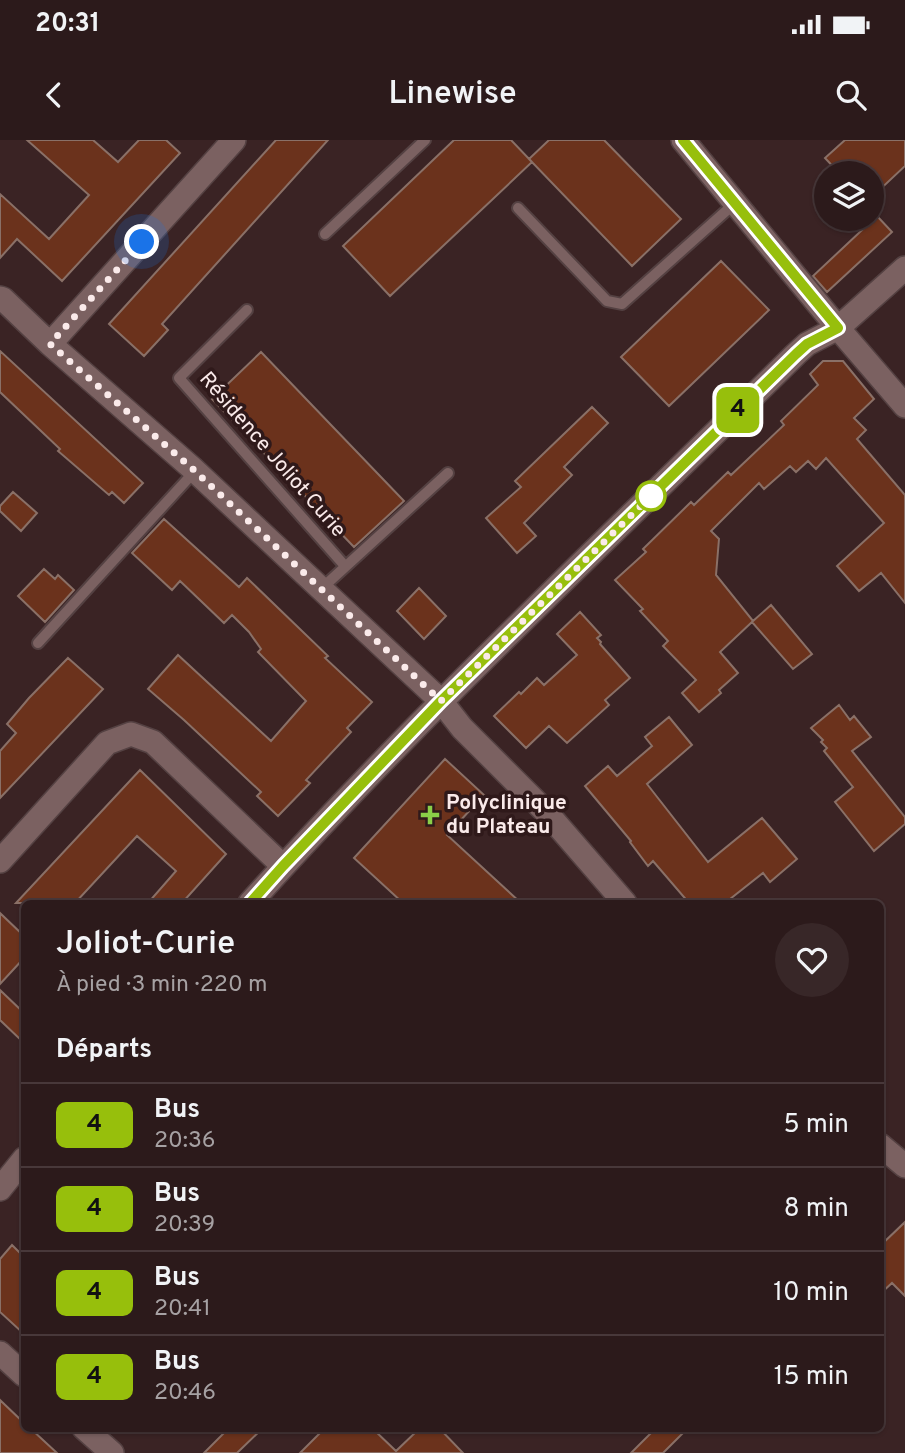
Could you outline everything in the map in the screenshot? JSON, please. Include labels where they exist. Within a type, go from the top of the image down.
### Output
[{"type":"street","points":[[50,344],[234,140]]},
{"type":"street","points":[[683,140],[905,406]]},
{"type":"street","points":[[253,900],[441,701],[796,354],[807,344],[838,328],[905,268]]},
{"type":"street","points":[[1,300],[195,471],[441,701],[462,728],[547,813],[622,900]]},
{"type":"street","points":[[0,861],[107,743],[131,734],[153,742],[283,866]]},
{"type":"street","points":[[884,1148],[905,1166]]},
{"type":"street","points":[[0,1189],[21,1163]]},
{"type":"street","points":[[0,1353],[21,1372]]},
{"type":"street","points":[[88,1432],[112,1453]]},
{"type":"lane","points":[[325,234],[425,140]]},
{"type":"lane","points":[[518,208],[607,301],[622,304],[735,203]]},
{"type":"lane","name":"Résidence Joliot Curie","points":[[247,310],[179,377],[345,566]]},
{"type":"lane","points":[[37,643],[195,471]]},
{"type":"lane","name":"Résidence Joliot Curie","points":[[321,589],[448,473]]},
{"type":"building","points":[[27,140],[93,140],[118,162],[139,140],[166,140],[180,153],[62,281],[17,239],[0,258],[0,194],[49,239],[89,195]]},
{"type":"building","points":[[276,140],[328,140],[162,324],[168,330],[144,356],[109,324]]},
{"type":"building","points":[[454,140],[511,140],[532,162],[390,296],[343,246]]},
{"type":"building","points":[[549,140],[604,140],[681,219],[632,266],[529,159]]},
{"type":"building","points":[[845,140],[905,140],[905,166],[884,186],[884,161],[828,161],[825,158]]},
{"type":"building","points":[[884,223],[892,232],[827,292],[813,276],[861,231],[884,231]]},
{"type":"building","points":[[721,261],[769,310],[669,406],[621,357]]},
{"type":"building","points":[[0,351],[143,483],[124,503],[112,492],[109,495],[58,451],[60,449],[0,392]]},
{"type":"building","points":[[261,352],[404,501],[354,547],[212,399]]},
{"type":"building","points":[[823,361],[843,361],[874,399],[854,418],[866,430],[857,439],[905,495],[905,603],[881,573],[859,591],[837,566],[884,523],[826,458],[816,469],[808,461],[796,472],[790,466],[764,489],[759,483],[711,531],[719,539],[716,575],[753,621],[771,605],[812,654],[793,669],[752,622],[720,652],[738,673],[719,690],[721,693],[699,712],[682,693],[696,680],[663,646],[668,641],[640,611],[643,609],[615,580],[646,552],[643,549],[691,502],[694,505],[728,472],[731,475],[784,425],[781,421],[818,385],[810,374]]},
{"type":"building","points":[[592,407],[608,423],[564,467],[572,475],[524,523],[536,536],[517,553],[486,518],[521,487],[515,481]]},
{"type":"building","points":[[13,492],[37,513],[21,531],[0,511],[0,506]]},
{"type":"building","points":[[164,519],[239,587],[247,578],[372,702],[347,728],[351,732],[306,780],[310,783],[278,816],[257,796],[261,792],[148,689],[178,655],[271,741],[306,701],[258,652],[261,649],[232,615],[224,623],[180,581],[172,590],[132,553]]},
{"type":"building","points":[[44,569],[55,579],[58,575],[74,590],[45,622],[18,596]]},
{"type":"building","points":[[419,588],[446,616],[424,639],[397,611]]},
{"type":"building","points":[[580,612],[601,635],[597,638],[600,644],[630,678],[605,700],[609,705],[567,743],[549,726],[526,748],[494,716],[537,678],[544,685],[577,655],[557,634]]},
{"type":"building","points":[[68,658],[103,689],[0,798],[0,751],[16,733],[7,724]]},
{"type":"building","points":[[839,705],[850,720],[854,716],[871,737],[852,751],[905,817],[905,824],[874,851],[835,802],[853,787],[824,751],[827,748],[821,742],[823,740],[811,728]]},
{"type":"building","points":[[669,717],[692,745],[647,784],[708,862],[762,818],[797,859],[770,882],[763,873],[729,900],[686,900],[653,861],[648,866],[631,841],[585,786],[608,766],[617,776],[652,746],[645,737]]},
{"type":"building","name":"Polyclinique du Plateau","points":[[445,759],[484,795],[447,835],[518,900],[400,900],[354,858]]},
{"type":"building","points":[[140,770],[226,854],[185,900],[151,900],[176,871],[137,836],[78,900],[21,900],[21,903],[16,903]]},
{"type":"building","points":[[0,913],[21,933],[21,961],[0,984]]},
{"type":"building","points":[[0,990],[21,1010],[21,1040],[0,1020]]},
{"type":"building","points":[[905,1222],[905,1296],[892,1283],[884,1290],[884,1242]]},
{"type":"building","points":[[12,1245],[21,1254],[21,1331],[0,1312],[0,1259]]},
{"type":"building","points":[[0,1400],[21,1420],[21,1432],[34,1432],[57,1453],[0,1453]]},
{"type":"building","points":[[225,1432],[259,1432],[237,1453],[204,1453]]},
{"type":"building","points":[[321,1432],[376,1432],[396,1451],[416,1432],[443,1432],[463,1453],[300,1453]]},
{"type":"building","points":[[652,1432],[684,1432],[663,1453],[631,1453]]},
{"type":"bus line","name":"4","points":[[253,900],[441,701],[796,354],[807,344],[838,328],[683,140]]},
{"type":"place","name":"Polyclinique du Plateau","points":[[430,815]]},
{"type":"route","points":[[142,242],[50,344],[195,471],[441,701],[653,494],[651,496]]}]
